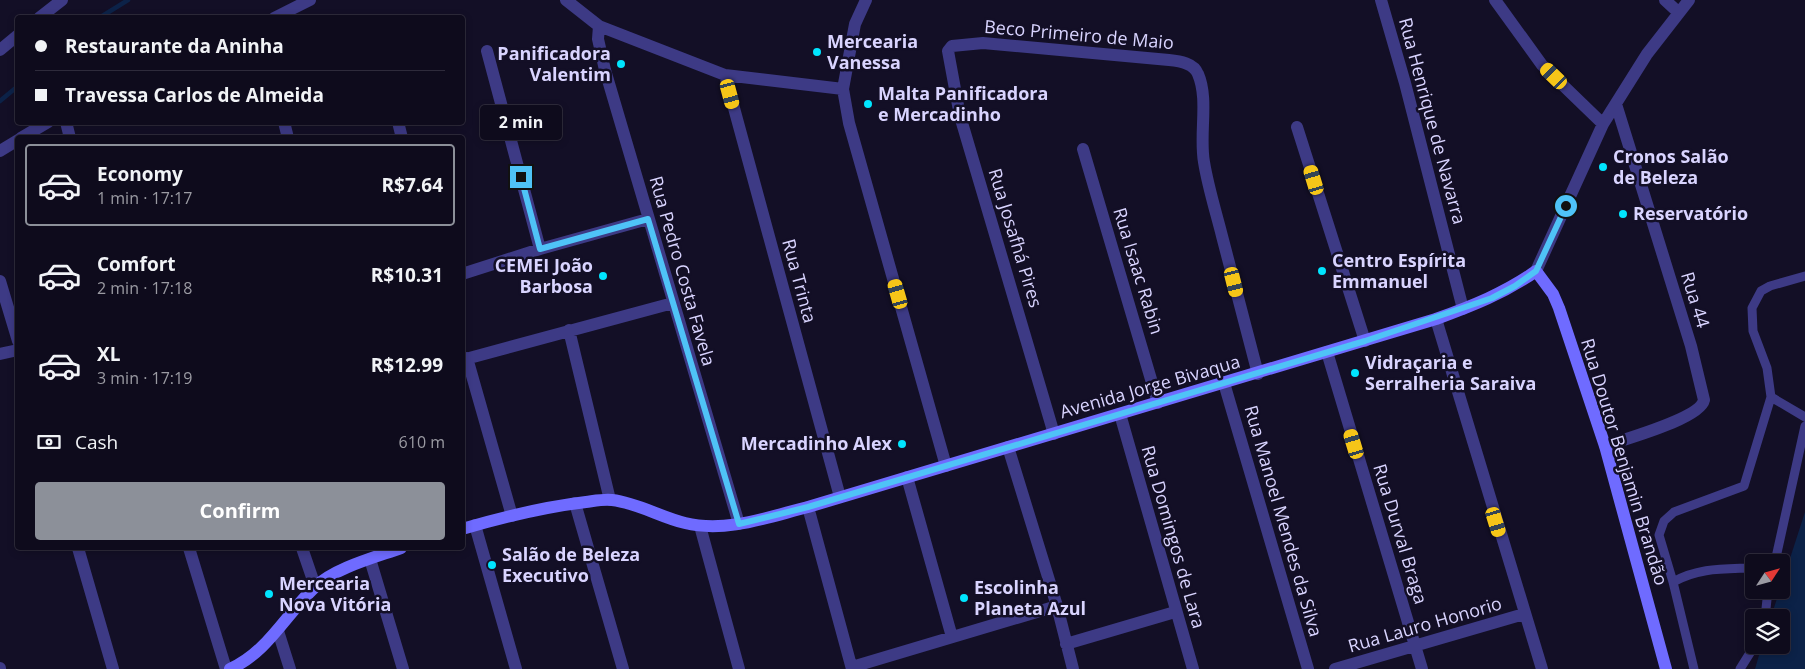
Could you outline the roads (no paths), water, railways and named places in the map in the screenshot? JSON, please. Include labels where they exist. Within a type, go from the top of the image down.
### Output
[{"type":"street","points":[[39,15],[48,0]]},
{"type":"street","points":[[41,15],[62,0]]},
{"type":"street","points":[[280,15],[310,0]]},
{"type":"street","points":[[566,0],[577,6],[599,26],[725,75],[843,89]]},
{"type":"street","points":[[866,0],[855,24],[843,89],[849,123],[946,466]]},
{"type":"street","name":"Rua Henrique de Navarra","points":[[1381,0],[1405,84],[1462,309]]},
{"type":"street","points":[[1495,0],[1542,65],[1603,124]]},
{"type":"street","points":[[1666,0],[1678,12]]},
{"type":"street","name":"Avenida Jorge Bivaqua","points":[[469,527],[574,503],[610,500],[638,505],[682,523],[700,526],[739,524],[808,507],[1258,374],[1436,319],[1462,309],[1515,286],[1536,271],[1603,124],[1647,54],[1689,0]]},
{"type":"street","name":"Rua Pedro Costa Favela","points":[[599,26],[598,39],[605,70],[739,524]]},
{"type":"street","points":[[0,50],[15,38]]},
{"type":"street","name":"Beco Primeiro de Maio","points":[[948,51],[952,46],[964,43],[983,43],[1185,62],[1198,74],[1203,111],[1201,134],[1206,172],[1258,374]]},
{"type":"street","points":[[487,51],[540,249]]},
{"type":"street","name":"Rua Josafhá Pires","points":[[948,51],[960,116],[1054,434]]},
{"type":"street","name":"Rua Trinta","points":[[725,75],[840,497]]},
{"type":"street","name":"Rua 44","points":[[1605,446],[1684,418],[1703,405],[1704,400],[1691,346],[1616,104]]},
{"type":"street","points":[[27,135],[43,125]]},
{"type":"street","points":[[1297,127],[1365,341]]},
{"type":"street","points":[[0,151],[15,142]]},
{"type":"street","name":"Rua Isaac Rabin","points":[[1083,149],[1158,403]]},
{"type":"street","points":[[465,273],[540,249],[648,219]]},
{"type":"street","name":"Rua Doutor Benjamin Brandão","points":[[1536,271],[1553,294],[1559,308],[1605,446],[1666,669]]},
{"type":"street","points":[[0,281],[15,331]]},
{"type":"street","points":[[512,516],[465,359],[674,303]]},
{"type":"street","points":[[1436,319],[1542,669]]},
{"type":"street","points":[[569,330],[610,500]]},
{"type":"street","points":[[0,354],[15,351]]},
{"type":"street","name":"Rua Durval Braga","points":[[1327,352],[1422,669]]},
{"type":"street","name":"Rua Manoel Mendes da Silva","points":[[1224,383],[1308,669]]},
{"type":"street","name":"Rua Domingos de Lara","points":[[1120,414],[1192,669]]},
{"type":"street","points":[[1008,447],[1057,606],[1074,669]]},
{"type":"street","points":[[907,477],[952,637]]},
{"type":"street","points":[[574,503],[623,669]]},
{"type":"street","points":[[808,507],[852,668],[1057,606]]},
{"type":"street","points":[[700,526],[738,669]]},
{"type":"street","points":[[469,527],[516,669]]},
{"type":"street","points":[[79,550],[113,669]]},
{"type":"street","points":[[189,550],[226,669]]},
{"type":"street","points":[[303,550],[315,586]]},
{"type":"street","points":[[230,669],[244,663],[278,631],[315,586],[331,576],[396,550]]},
{"type":"street","points":[[370,559],[403,669]]},
{"type":"street","points":[[1066,644],[1175,612]]},
{"type":"street","name":"Rua Lauro Honorio","points":[[1336,669],[1414,644],[1524,614]]},
{"type":"street","points":[[278,631],[290,669]]},
{"type":"lane","points":[[1694,669],[1674,582],[1659,535],[1664,521],[1674,512],[1744,486],[1771,397],[1766,368],[1753,331],[1752,308],[1761,291],[1770,286],[1805,276]]},
{"type":"lane","points":[[1771,397],[1805,418]]},
{"type":"lane","points":[[1777,554],[1805,426]]},
{"type":"lane","points":[[1674,582],[1686,575],[1708,569],[1745,568]]},
{"type":"lane","points":[[1740,669],[1749,654]]},
{"type":"water","points":[[1805,512],[1805,669],[1755,669],[1759,654],[1790,654],[1790,609],[1774,609],[1777,599],[1790,599],[1790,558]]},
{"type":"waterway","points":[[104,15],[128,0]]},
{"type":"waterway","points":[[0,101],[15,88]]},
{"type":"place","name":"Mercearia Vanessa","points":[[817,52]]},
{"type":"place","name":"Panificadora Valentim","points":[[621,64]]},
{"type":"place","name":"Malta Panificadora e Mercadinho","points":[[868,104]]},
{"type":"place","name":"Cronos Salão de Beleza","points":[[1603,167]]},
{"type":"place","name":"Reservatório","points":[[1623,214]]},
{"type":"place","name":"Centro Espírita Emmanuel","points":[[1322,271]]},
{"type":"place","name":"CEMEI João Barbosa","points":[[603,276]]},
{"type":"place","name":"Vidraçaria e Serralheria Saraiva","points":[[1355,373]]},
{"type":"place","name":"Mercadinho Alex","points":[[902,444]]},
{"type":"place","name":"Salão de Beleza Executivo","points":[[492,565]]},
{"type":"place","name":"Mercearia Nova Vitória","points":[[269,594]]},
{"type":"place","name":"Escolinha Planeta Azul","points":[[964,598]]}]
